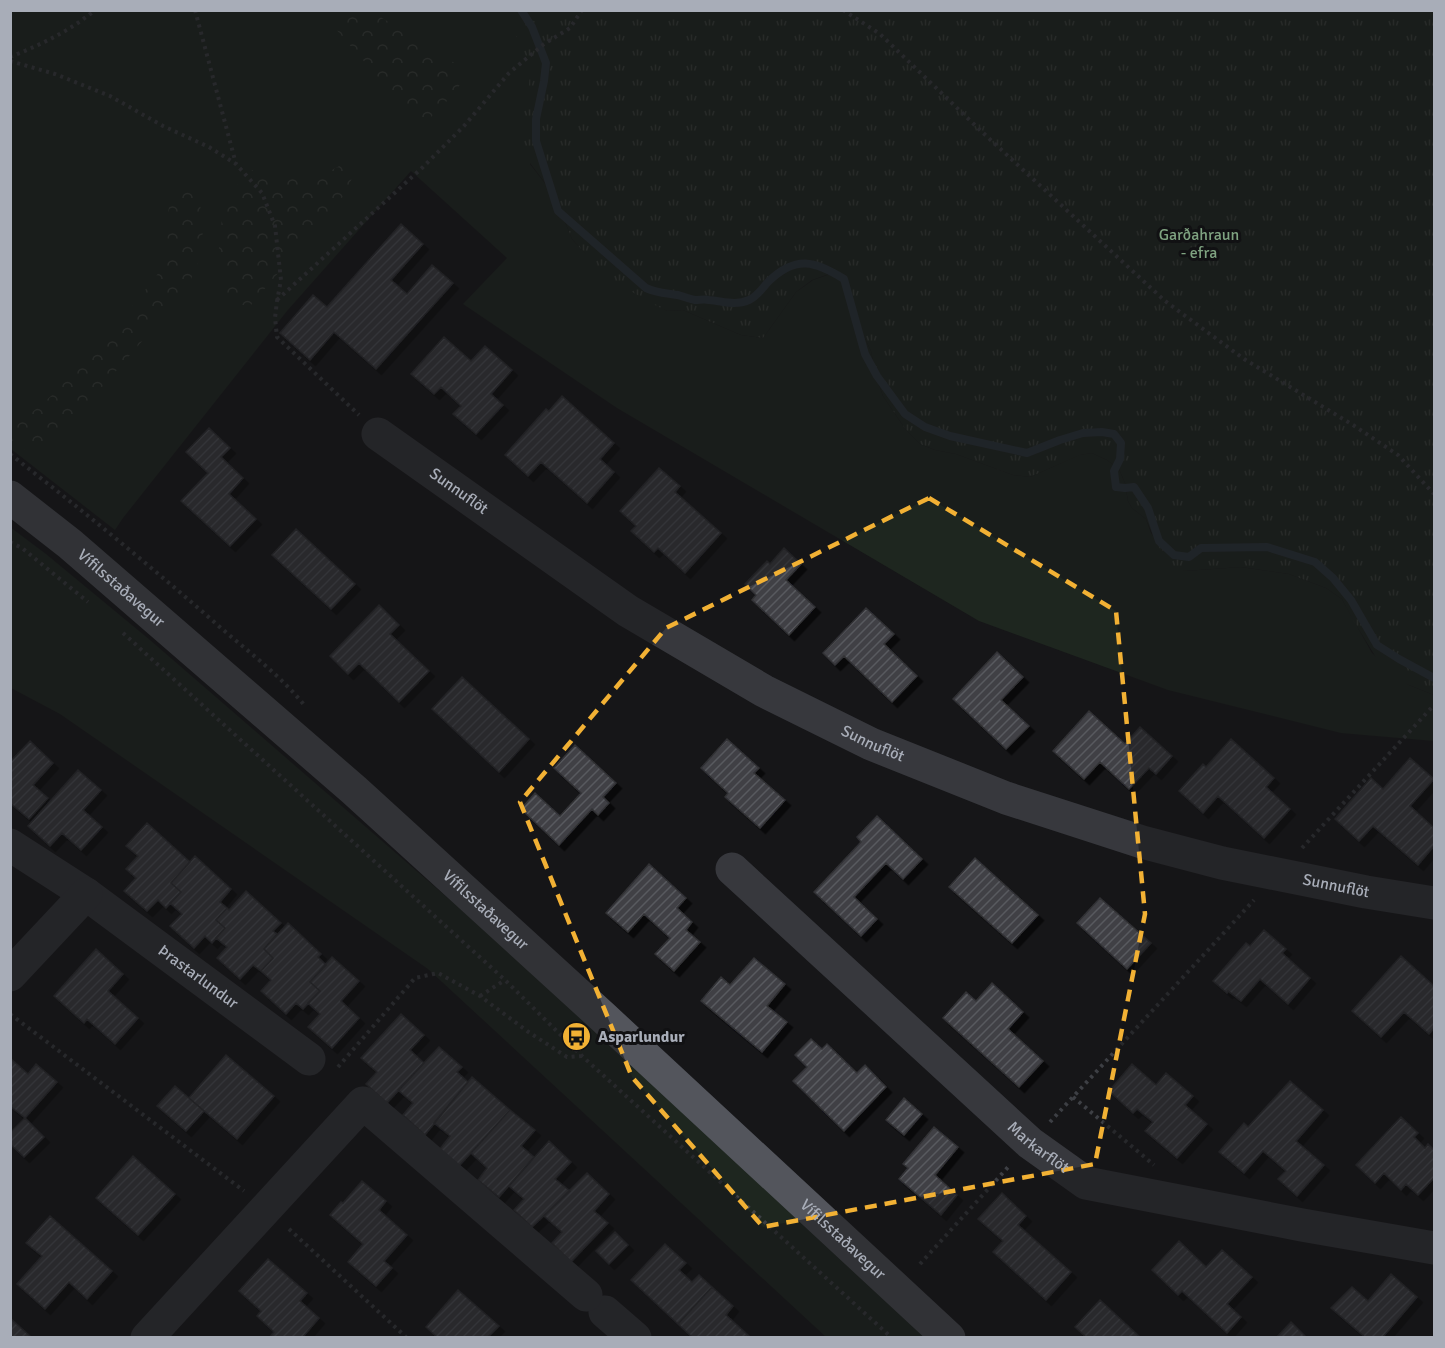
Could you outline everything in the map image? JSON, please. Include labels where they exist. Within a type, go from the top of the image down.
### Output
[{"type":"main road","name":"Vífilsstaðavegur","points":[[10,497],[79,552],[354,790],[949,1338]]},
{"type":"street","name":"Sunnuflöt","points":[[378,434],[628,611],[764,691],[871,744],[1005,798],[1142,842],[1222,863],[1434,903]]},
{"type":"street","name":"Þrastarlundur","points":[[10,845],[86,894],[309,1059]]},
{"type":"street","name":"Markarflöt","points":[[732,869],[1030,1143],[1086,1183],[1434,1248]]},
{"type":"street","points":[[10,975],[86,894]]},
{"type":"street","points":[[147,1338],[363,1103],[614,1322]]},
{"type":"path","points":[[10,59],[79,24],[94,10]]},
{"type":"path","points":[[195,10],[237,164]]},
{"type":"path","points":[[276,301],[423,167],[464,126],[509,73],[544,44],[570,28],[582,10]]},
{"type":"path","points":[[843,10],[880,34],[1165,301],[1244,360],[1353,425],[1398,455],[1434,494]]},
{"type":"path","points":[[10,59],[110,96],[237,164],[262,193],[275,226],[281,280],[276,301],[277,337],[378,434]]},
{"type":"path","points":[[10,454],[187,598],[287,686],[306,706]]},
{"type":"path","points":[[10,542],[22,548],[92,606]]},
{"type":"path","points":[[118,628],[505,980],[582,1056],[892,1338]]},
{"type":"path","points":[[920,1264],[1434,705]]},
{"type":"path","points":[[309,1059],[330,1077],[415,978],[438,973],[480,996],[567,1057],[582,1056]]},
{"type":"path","points":[[480,996],[505,980]]},
{"type":"path","points":[[10,1014],[266,1208],[408,1338]]},
{"type":"path","points":[[1073,1097],[1155,1166]]},
{"type":"highlighted area","points":[[929,498],[1116,611],[1145,914],[1095,1164],[763,1227],[632,1077],[520,802],[666,628]]},
{"type":"green space","points":[[574,10],[530,164],[557,202],[572,239],[585,253],[667,311],[683,310],[741,335],[763,338],[796,292],[813,280],[830,274],[841,278],[854,302],[883,396],[906,430],[920,444],[956,454],[1013,475],[1030,477],[1079,455],[1092,453],[1107,460],[1119,469],[1132,508],[1146,519],[1151,533],[1184,571],[1241,567],[1289,574],[1326,588],[1342,599],[1372,653],[1409,685],[1434,695],[1434,741],[1341,733],[1168,690],[979,621],[617,408],[463,304],[507,258],[411,171],[287,311],[115,530],[11,449],[10,11]]},
{"type":"green space","points":[[320,11],[371,11],[456,64],[463,77],[457,91],[426,122],[410,114]]},
{"type":"green space","name":"Garðahraun - efra","points":[[502,11],[1434,11],[1434,695],[1385,672],[1342,599],[1326,588],[1289,574],[1241,567],[1184,571],[1173,567],[1156,543],[1146,519],[1132,508],[1128,501],[1125,483],[1119,469],[1107,460],[1092,453],[1080,455],[1030,477],[1013,475],[956,454],[920,444],[906,430],[883,396],[854,302],[841,279],[829,274],[812,280],[796,292],[763,338],[741,335],[683,310],[667,311],[620,285],[600,270],[572,239],[557,202],[530,163],[527,150],[519,136],[521,115],[529,87],[530,66]]},
{"type":"green space","points":[[343,164],[352,178],[346,193],[251,305],[239,305],[227,293],[218,258],[223,207],[242,178],[254,169],[285,178],[315,179]]},
{"type":"green space","points":[[180,184],[190,186],[199,194],[203,231],[199,260],[186,291],[47,450],[30,452],[13,444],[11,437],[16,426],[51,396],[108,337],[168,261],[167,221],[170,199]]},
{"type":"green space","points":[[10,527],[150,640],[509,951],[927,1337],[826,1337],[428,969],[60,714],[11,688]]},
{"type":"building","points":[[401,224],[423,244],[391,280],[407,294],[432,265],[453,283],[376,369],[334,332],[310,360],[280,333],[313,295],[327,307]]},
{"type":"building","points":[[444,337],[471,361],[485,346],[512,370],[491,394],[503,405],[476,434],[453,414],[461,406],[441,387],[434,394],[411,374]]},
{"type":"building","points":[[562,396],[614,443],[600,459],[614,472],[587,503],[541,462],[528,476],[505,455],[546,409],[549,411]]},
{"type":"building","points":[[209,428],[230,448],[221,457],[243,478],[229,494],[256,519],[230,546],[181,501],[208,473],[186,452]]},
{"type":"building","points":[[659,468],[680,486],[675,492],[721,533],[685,573],[658,548],[654,552],[631,531],[636,526],[620,511]]},
{"type":"building","points":[[296,529],[355,584],[331,609],[272,555]]},
{"type":"building","points":[[784,548],[801,564],[786,580],[815,607],[789,635],[752,600],[756,595],[745,584],[767,561],[770,564]]},
{"type":"building","points":[[379,605],[399,625],[390,634],[429,671],[399,702],[359,663],[348,674],[330,656]]},
{"type":"building","points":[[866,608],[894,634],[884,644],[917,676],[892,702],[844,656],[835,665],[823,653]]},
{"type":"building","points":[[997,652],[1023,677],[1001,700],[1029,726],[1006,749],[953,699]]},
{"type":"building","points":[[462,677],[529,739],[499,772],[432,709]]},
{"type":"building","points":[[1089,711],[1125,744],[1140,727],[1172,756],[1156,774],[1149,768],[1129,789],[1100,762],[1084,779],[1053,751]]},
{"type":"building","points":[[727,739],[759,768],[754,773],[785,800],[760,828],[725,797],[728,793],[701,768]]},
{"type":"building","points":[[1231,739],[1274,778],[1266,787],[1290,809],[1264,838],[1218,796],[1203,813],[1179,791],[1203,764],[1206,767]]},
{"type":"building","points":[[30,741],[53,763],[33,785],[48,798],[29,819],[10,803],[10,762]]},
{"type":"building","points":[[575,745],[616,783],[603,797],[609,803],[598,815],[592,809],[559,845],[521,809],[535,793],[560,816],[581,793],[554,768]]},
{"type":"building","points":[[1410,758],[1434,779],[1410,806],[1434,828],[1434,846],[1418,865],[1373,826],[1359,841],[1335,819],[1371,778],[1383,789]]},
{"type":"building","points":[[78,770],[101,790],[83,810],[102,827],[81,850],[62,833],[50,846],[28,826]]},
{"type":"building","points":[[877,816],[922,859],[903,879],[886,863],[854,897],[877,919],[861,936],[814,892],[861,842],[857,837]]},
{"type":"building","points":[[147,823],[190,862],[171,883],[181,892],[166,908],[158,900],[147,911],[124,891],[136,878],[126,869],[138,856],[126,846]]},
{"type":"building","points":[[195,856],[231,889],[220,902],[227,908],[216,920],[225,928],[212,943],[205,936],[194,948],[170,926],[182,914],[170,903],[181,892],[171,883]]},
{"type":"building","points":[[975,858],[1038,915],[1012,943],[949,887]]},
{"type":"building","points":[[649,864],[686,898],[677,908],[692,922],[686,930],[700,942],[674,971],[655,954],[670,938],[644,914],[628,932],[606,913]]},
{"type":"building","points":[[246,891],[281,923],[273,931],[277,934],[264,949],[273,958],[261,971],[253,965],[240,979],[217,958],[227,947],[216,938],[225,928],[216,920],[227,908],[229,910]]},
{"type":"building","points":[[1100,898],[1151,943],[1127,969],[1077,923]]},
{"type":"building","points":[[288,923],[321,954],[318,957],[326,965],[310,982],[320,991],[303,1009],[296,1003],[286,1014],[261,991],[271,980],[261,971],[273,958],[264,949]]},
{"type":"building","points":[[1264,930],[1286,949],[1282,953],[1310,978],[1288,1004],[1260,979],[1241,1001],[1213,981],[1246,943],[1250,946]]},
{"type":"building","points":[[96,949],[123,974],[108,991],[138,1018],[115,1044],[87,1019],[84,1023],[54,996]]},
{"type":"building","points":[[1401,956],[1434,986],[1434,1028],[1429,1034],[1404,1012],[1381,1037],[1352,1011]]},
{"type":"building","points":[[332,957],[359,981],[341,1001],[359,1018],[332,1048],[308,1027],[320,1014],[308,1003],[320,991],[310,982]]},
{"type":"building","points":[[754,958],[785,984],[767,1006],[787,1022],[762,1052],[701,1001],[721,977],[730,985]]},
{"type":"building","points":[[992,983],[1023,1012],[1008,1029],[1043,1061],[1019,1087],[943,1018],[966,992],[976,1001]]},
{"type":"building","points":[[401,1014],[424,1035],[410,1050],[424,1063],[387,1103],[366,1084],[377,1072],[361,1058]]},
{"type":"building","points":[[811,1039],[822,1049],[827,1044],[857,1073],[865,1065],[886,1087],[844,1131],[793,1081],[807,1067],[795,1055]]},
{"type":"building","points":[[439,1047],[462,1067],[457,1072],[468,1082],[425,1135],[403,1115],[413,1103],[398,1090]]},
{"type":"building","points":[[226,1055],[274,1096],[237,1139],[189,1098]]},
{"type":"building","points":[[10,1058],[28,1074],[36,1064],[57,1082],[25,1118],[10,1106]]},
{"type":"building","points":[[1132,1064],[1156,1085],[1166,1073],[1193,1096],[1185,1105],[1207,1124],[1177,1158],[1145,1131],[1153,1122],[1137,1109],[1133,1113],[1109,1091]]},
{"type":"building","points":[[472,1077],[510,1110],[459,1166],[440,1149],[450,1136],[434,1123]]},
{"type":"building","points":[[1290,1081],[1323,1110],[1296,1141],[1324,1165],[1297,1196],[1278,1179],[1286,1171],[1263,1151],[1244,1173],[1219,1152],[1244,1123],[1248,1127]]},
{"type":"building","points":[[175,1086],[204,1111],[186,1131],[157,1106]]},
{"type":"building","points":[[904,1098],[922,1114],[904,1135],[886,1120]]},
{"type":"building","points":[[510,1110],[535,1130],[521,1146],[534,1157],[499,1197],[478,1180],[487,1168],[471,1153]]},
{"type":"building","points":[[1401,1117],[1418,1133],[1414,1137],[1425,1148],[1428,1144],[1434,1150],[1434,1178],[1418,1195],[1406,1184],[1401,1190],[1384,1173],[1375,1183],[1356,1165]]},
{"type":"building","points":[[25,1118],[44,1137],[24,1157],[10,1144],[10,1133]]},
{"type":"building","points":[[934,1127],[958,1147],[935,1175],[957,1195],[941,1215],[899,1179],[908,1168],[903,1164]]},
{"type":"building","points":[[549,1141],[571,1162],[555,1179],[570,1191],[532,1227],[514,1210],[524,1199],[509,1186]]},
{"type":"building","points":[[133,1156],[175,1194],[138,1235],[96,1198]]},
{"type":"building","points":[[587,1173],[609,1194],[594,1211],[608,1223],[571,1262],[552,1243],[562,1232],[544,1216]]},
{"type":"building","points":[[362,1181],[386,1201],[379,1210],[407,1235],[384,1261],[392,1268],[376,1286],[348,1262],[363,1244],[330,1215]]},
{"type":"building","points":[[1002,1193],[1026,1216],[1018,1225],[1071,1272],[1046,1300],[993,1252],[1003,1241],[978,1219]]},
{"type":"building","points":[[50,1216],[112,1271],[87,1299],[69,1282],[45,1309],[17,1284],[42,1256],[26,1243]]},
{"type":"building","points":[[615,1232],[628,1245],[609,1264],[596,1251]]},
{"type":"building","points":[[1179,1241],[1206,1267],[1222,1250],[1252,1277],[1227,1304],[1241,1317],[1227,1333],[1182,1291],[1178,1295],[1152,1270]]},
{"type":"building","points":[[665,1244],[686,1263],[679,1270],[692,1282],[699,1275],[712,1287],[678,1324],[631,1280]]},
{"type":"building","points":[[268,1259],[307,1293],[300,1301],[319,1318],[302,1338],[269,1338],[274,1332],[257,1316],[261,1311],[239,1291]]},
{"type":"building","points":[[1391,1274],[1417,1297],[1382,1338],[1366,1338],[1331,1308],[1352,1287],[1368,1301]]},
{"type":"building","points":[[712,1287],[733,1306],[726,1315],[749,1336],[748,1338],[693,1338],[678,1324]]},
{"type":"building","points":[[458,1290],[499,1326],[489,1336],[491,1338],[438,1338],[426,1327]]},
{"type":"building","points":[[1100,1300],[1141,1338],[1087,1338],[1075,1327]]},
{"type":"building","points":[[10,1318],[31,1337],[10,1338]]},
{"type":"building","points":[[1291,1322],[1307,1338],[1276,1338]]},
{"type":"waterway","points":[[521,10],[532,27],[546,63],[536,119],[536,141],[558,211],[646,288],[695,300],[739,303],[758,294],[769,281],[788,267],[806,264],[824,268],[844,279],[865,354],[877,376],[905,414],[925,427],[950,436],[1027,453],[1083,433],[1114,434],[1121,443],[1120,459],[1114,471],[1116,487],[1134,487],[1148,508],[1159,541],[1174,555],[1189,557],[1201,548],[1267,547],[1315,562],[1333,578],[1351,600],[1377,645],[1434,678]]},
{"type":"place","name":"Asparlundur","points":[[577,1037]]}]
